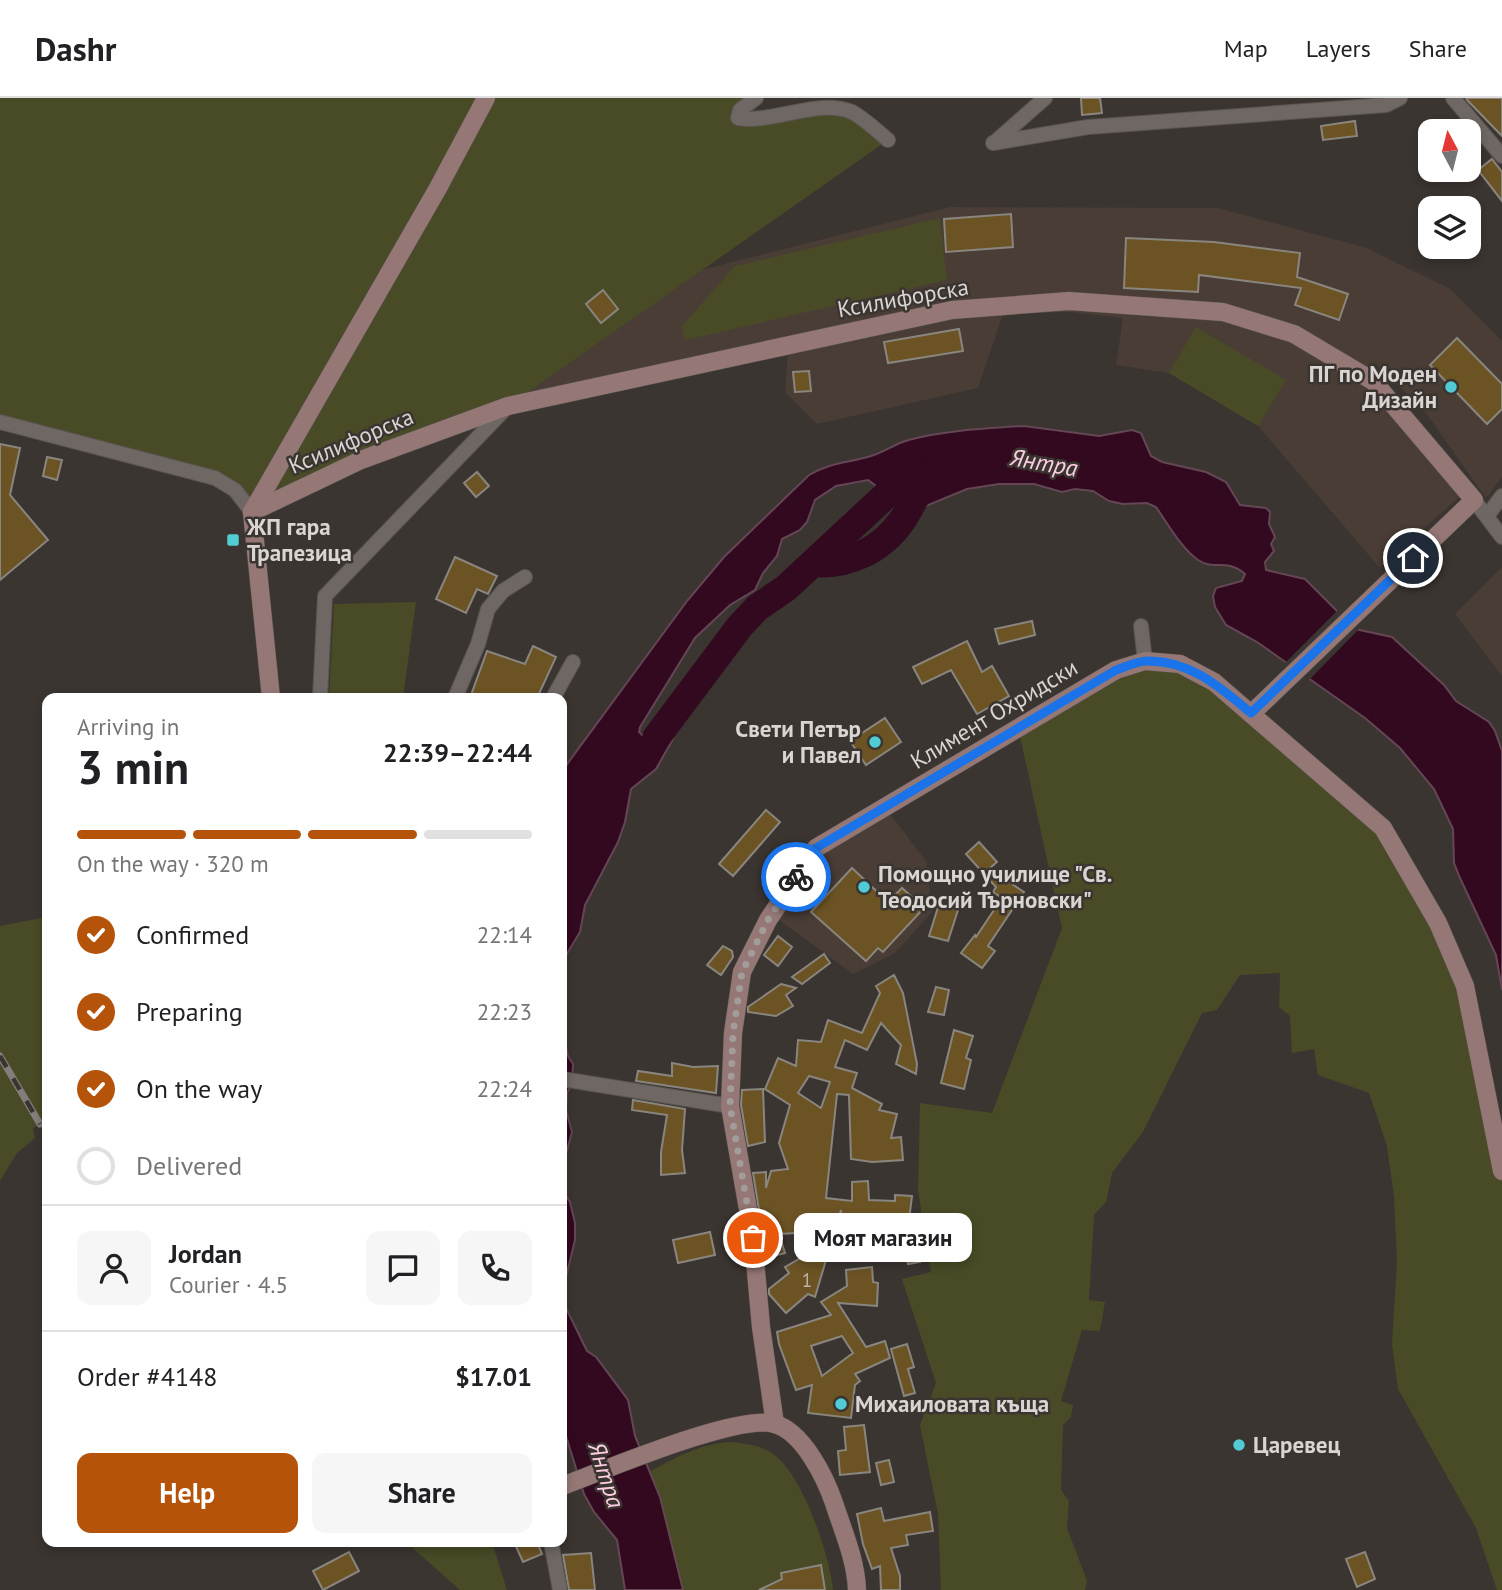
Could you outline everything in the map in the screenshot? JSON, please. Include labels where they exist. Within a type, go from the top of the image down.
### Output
[{"type":"street","points":[[252,512],[438,188],[486,98]]},
{"type":"street","points":[[756,98],[740,110],[738,118],[751,121],[816,107],[851,111],[887,140]]},
{"type":"street","points":[[1045,98],[993,143],[1088,127],[1387,105],[1400,98]]},
{"type":"street","points":[[1453,98],[1502,156]]},
{"type":"street","name":"Ксилифорска","points":[[252,512],[361,460],[508,406],[952,310],[1069,301],[1223,312],[1294,334],[1373,381],[1502,537]]},
{"type":"street","points":[[320,693],[325,596],[508,406]]},
{"type":"street","points":[[0,422],[215,478],[235,489],[252,512],[270,693]]},
{"type":"street","points":[[1487,516],[1502,496]]},
{"type":"street","points":[[1251,713],[1474,500]]},
{"type":"street","points":[[458,693],[478,644],[488,609],[503,592],[525,577]]},
{"type":"street","points":[[1141,626],[1145,661]]},
{"type":"street","name":"Климент Охридски","points":[[775,1424],[761,1327],[753,1238],[730,1106],[733,1033],[742,972],[768,920],[816,848],[1116,670],[1145,661],[1180,664],[1214,682],[1383,828],[1438,923],[1465,986],[1502,1171]]},
{"type":"street","points":[[556,693],[573,662]]},
{"type":"street","points":[[567,1080],[730,1106]]},
{"type":"street","points":[[567,1484],[702,1435],[738,1425],[775,1424],[800,1440],[827,1483],[857,1572],[857,1590]]},
{"type":"street","points":[[552,1547],[560,1590]]},
{"type":"shaded area","points":[[950,207],[1218,208],[1367,248],[1450,289],[1502,341],[1502,477],[1486,498],[1426,413],[1374,362],[1362,373],[1466,491],[1380,568],[1258,426],[1169,373],[1116,365],[1123,318],[1069,312],[1003,314],[978,388],[817,424],[785,392],[788,353],[508,406],[701,270]]},
{"type":"shaded area","points":[[1502,567],[1502,676],[1455,614]]},
{"type":"shaded area","name":"Помощно училище \"Св. Теодосий Търновски\"","points":[[890,814],[926,861],[932,912],[895,953],[853,974],[778,919],[824,852]]},
{"type":"green space","points":[[0,98],[756,98],[738,118],[851,111],[888,140],[508,406],[252,512],[235,490],[0,422]]},
{"type":"green space","points":[[940,218],[947,280],[685,340],[682,326],[735,266]]},
{"type":"green space","points":[[1196,327],[1286,380],[1258,426],[1169,373]]},
{"type":"green space","points":[[416,602],[404,693],[329,693],[334,604]]},
{"type":"green space","points":[[1180,664],[1383,828],[1465,986],[1502,1171],[1502,1590],[1497,1590],[1476,1528],[1398,1389],[1392,1344],[1397,1262],[1394,1197],[1387,1146],[1369,1093],[1318,1075],[1314,1049],[1292,1053],[1290,1016],[1279,1007],[1280,973],[1240,975],[1217,1010],[1202,1013],[1143,1132],[1112,1173],[1106,1202],[1094,1215],[1089,1300],[1105,1302],[1100,1331],[1082,1330],[1061,1401],[1073,1405],[1071,1417],[1063,1425],[1061,1490],[1069,1501],[1067,1528],[1087,1581],[1085,1590],[941,1590],[938,1514],[920,1425],[936,1383],[902,1279],[931,1272],[918,1190],[920,1103],[992,1113],[1062,928],[1018,727],[1116,670]]},
{"type":"green space","points":[[42,918],[42,1124],[33,1128],[35,1138],[17,1153],[0,1181],[0,926]]},
{"type":"green space","points":[[732,1442],[753,1445],[768,1451],[784,1464],[794,1478],[813,1516],[833,1590],[683,1590],[660,1497],[649,1472],[699,1448]]},
{"type":"green space","points":[[412,1547],[494,1547],[507,1590],[460,1590]]},
{"type":"water","name":"Янтра","points":[[1024,426],[1099,436],[1132,430],[1141,433],[1151,456],[1162,462],[1206,472],[1226,482],[1240,505],[1266,508],[1270,512],[1269,524],[1275,537],[1271,544],[1274,551],[1265,562],[1266,570],[1305,579],[1355,629],[1392,637],[1444,685],[1456,701],[1489,722],[1502,751],[1502,990],[1496,955],[1454,863],[1453,829],[1434,789],[1400,748],[1365,718],[1257,642],[1226,625],[1215,607],[1213,596],[1216,588],[1242,581],[1245,574],[1227,565],[1210,565],[1198,560],[1180,542],[1156,507],[1147,503],[1123,504],[1109,501],[1093,491],[1075,489],[1062,492],[1034,484],[999,484],[967,489],[926,506],[890,502],[871,510],[870,506],[877,494],[875,485],[868,480],[836,486],[815,500],[807,522],[800,530],[782,539],[777,556],[763,573],[755,590],[730,605],[695,638],[640,727],[639,732],[643,736],[649,736],[664,714],[675,706],[682,712],[672,731],[673,739],[656,769],[631,789],[618,842],[585,905],[580,932],[567,954],[567,764],[687,601],[724,557],[809,475],[832,465],[875,455],[913,439],[961,431]]},
{"type":"water","points":[[567,1052],[573,1064],[572,1084],[567,1093]]},
{"type":"water","points":[[567,1114],[572,1132],[567,1150]]},
{"type":"water","points":[[567,1197],[575,1223],[575,1240],[567,1273]]},
{"type":"water","name":"Янтра","points":[[567,1310],[587,1351],[596,1357],[628,1400],[635,1436],[660,1497],[683,1590],[625,1590],[617,1540],[594,1512],[584,1494],[567,1439]]},
{"type":"pier","points":[[1339,609],[1361,627],[1308,681],[1283,665]]},
{"type":"building","points":[[1081,98],[1100,98],[1102,113],[1082,115]]},
{"type":"building","points":[[1466,98],[1502,98],[1502,136],[1468,101]]},
{"type":"building","points":[[1355,121],[1357,136],[1323,140],[1321,126]]},
{"type":"building","points":[[1492,159],[1502,172],[1502,201],[1481,174],[1481,168]]},
{"type":"building","points":[[1011,214],[1013,247],[946,252],[944,219]]},
{"type":"building","points":[[1126,238],[1214,242],[1300,253],[1297,277],[1348,294],[1339,320],[1295,305],[1301,288],[1199,275],[1198,292],[1124,288]]},
{"type":"building","points":[[603,290],[618,309],[601,323],[586,304]]},
{"type":"building","points":[[959,329],[963,351],[888,363],[884,342]]},
{"type":"building","points":[[1457,338],[1502,384],[1502,409],[1487,424],[1430,365]]},
{"type":"building","points":[[809,371],[811,391],[795,392],[793,372]]},
{"type":"building","points":[[0,444],[20,448],[10,495],[48,540],[0,580]]},
{"type":"building","points":[[47,457],[62,460],[57,480],[43,476]]},
{"type":"building","points":[[477,472],[489,486],[476,497],[464,483]]},
{"type":"building","points":[[455,557],[497,576],[488,594],[477,589],[466,613],[436,599]]},
{"type":"building","points":[[1032,621],[1035,635],[999,644],[995,629]]},
{"type":"building","points":[[967,641],[982,672],[992,666],[1009,696],[977,714],[951,670],[922,684],[913,667]]},
{"type":"building","points":[[533,646],[556,657],[539,693],[472,693],[487,651],[525,664]]},
{"type":"building","name":"Свети Петър и Павел","points":[[885,718],[901,742],[866,765],[850,741]]},
{"type":"building","points":[[766,810],[780,822],[733,876],[719,864]]},
{"type":"building","points":[[979,842],[997,862],[989,869],[1024,892],[988,946],[995,951],[982,968],[961,953],[975,935],[976,937],[1002,898],[993,892],[996,887],[966,854]]},
{"type":"building","points":[[852,868],[888,902],[902,888],[924,908],[883,952],[878,948],[866,961],[811,912]]},
{"type":"building","points":[[939,904],[958,910],[948,941],[929,936]]},
{"type":"building","points":[[778,936],[792,947],[778,966],[764,955]]},
{"type":"building","points":[[723,946],[732,951],[733,957],[721,975],[707,965]]},
{"type":"building","points":[[824,954],[830,963],[802,984],[792,977]]},
{"type":"building","points":[[894,975],[903,993],[917,1064],[916,1074],[896,1064],[901,1045],[881,1023],[867,1050],[845,1040],[835,1067],[857,1073],[852,1088],[882,1104],[879,1110],[897,1114],[891,1138],[901,1137],[903,1160],[872,1162],[851,1159],[849,1095],[837,1094],[826,1198],[852,1201],[852,1182],[868,1181],[869,1200],[895,1201],[895,1195],[912,1196],[909,1220],[841,1216],[841,1210],[838,1220],[831,1220],[831,1231],[779,1234],[785,1253],[774,1256],[765,1247],[753,1173],[766,1172],[766,1188],[771,1171],[788,1169],[779,1143],[790,1105],[765,1089],[778,1058],[796,1066],[798,1040],[821,1042],[828,1020],[862,1033],[880,993],[876,986]],"holes":[[[809,1076],[830,1082],[821,1108],[798,1093]]]},
{"type":"building","points":[[781,984],[796,988],[786,995],[793,1006],[776,1016],[748,1012],[748,1007]]},
{"type":"building","points":[[936,987],[949,990],[944,1015],[928,1012]]},
{"type":"building","points":[[954,1030],[973,1036],[966,1058],[971,1060],[964,1089],[941,1083]]},
{"type":"building","points":[[672,1063],[693,1067],[718,1066],[716,1093],[636,1081],[638,1071],[672,1076]]},
{"type":"building","points":[[763,1089],[765,1142],[748,1146],[741,1105],[742,1090]]},
{"type":"building","points":[[633,1100],[685,1109],[682,1150],[685,1173],[661,1175],[661,1152],[667,1115],[632,1110]]},
{"type":"building","points":[[913,1222],[920,1262],[908,1264],[901,1225]]},
{"type":"building","points":[[710,1232],[715,1255],[678,1263],[673,1240]]},
{"type":"building","points":[[832,1240],[815,1297],[808,1294],[786,1313],[769,1294],[769,1289],[789,1273],[785,1267]]},
{"type":"building","points":[[872,1267],[873,1282],[878,1283],[877,1306],[838,1303],[866,1347],[885,1341],[890,1358],[855,1374],[860,1381],[855,1385],[851,1418],[808,1413],[812,1385],[796,1390],[777,1332],[831,1315],[821,1302],[847,1286],[846,1270]],"holes":[[[842,1336],[853,1353],[822,1376],[811,1346]]]},
{"type":"building","points":[[907,1344],[914,1367],[908,1369],[915,1393],[904,1396],[891,1349]]},
{"type":"building","points":[[864,1425],[870,1472],[840,1475],[838,1451],[846,1450],[844,1427]]},
{"type":"building","points":[[889,1460],[894,1482],[881,1485],[876,1463]]},
{"type":"building","points":[[881,1508],[884,1521],[930,1512],[933,1531],[906,1535],[908,1545],[891,1548],[900,1576],[900,1590],[881,1590],[880,1566],[872,1569],[863,1544],[857,1514]]},
{"type":"building","points":[[516,1547],[539,1547],[542,1554],[523,1562]]},
{"type":"building","points":[[349,1552],[359,1571],[323,1590],[313,1571]]},
{"type":"building","points":[[1365,1552],[1375,1579],[1357,1587],[1346,1559]]},
{"type":"building","points":[[591,1553],[595,1590],[569,1590],[563,1555]]},
{"type":"building","points":[[821,1565],[825,1590],[759,1590],[782,1579],[781,1573]]},
{"type":"waterway","points":[[814,563],[851,559],[884,541],[905,516],[929,474]]},
{"type":"waterway","points":[[656,738],[740,626],[757,608],[786,588],[899,483]]},
{"type":"railway","points":[[0,1056],[40,1124]]},
{"type":"way so far","points":[[753,1238],[730,1106],[733,1033],[742,972],[768,920],[796,877]]},
{"type":"place","name":"ПГ по Моден Дизайн","points":[[1451,387]]},
{"type":"place","name":"ЖП гара Трапезица","points":[[233,540]]},
{"type":"place","name":"Свети Петър и Павел","points":[[875,742]]},
{"type":"place","name":"Помощно училище \"Св. Теодосий Търновски\"","points":[[864,887]]},
{"type":"place","name":"Моят магазин","points":[[753,1238]]},
{"type":"place","name":"Михаиловата къща","points":[[841,1404]]},
{"type":"place","name":"Царевец","points":[[1239,1445]]},
{"type":"route","points":[[796,877],[816,848],[1116,670],[1145,661],[1180,664],[1214,682],[1251,713],[1413,558]]}]
